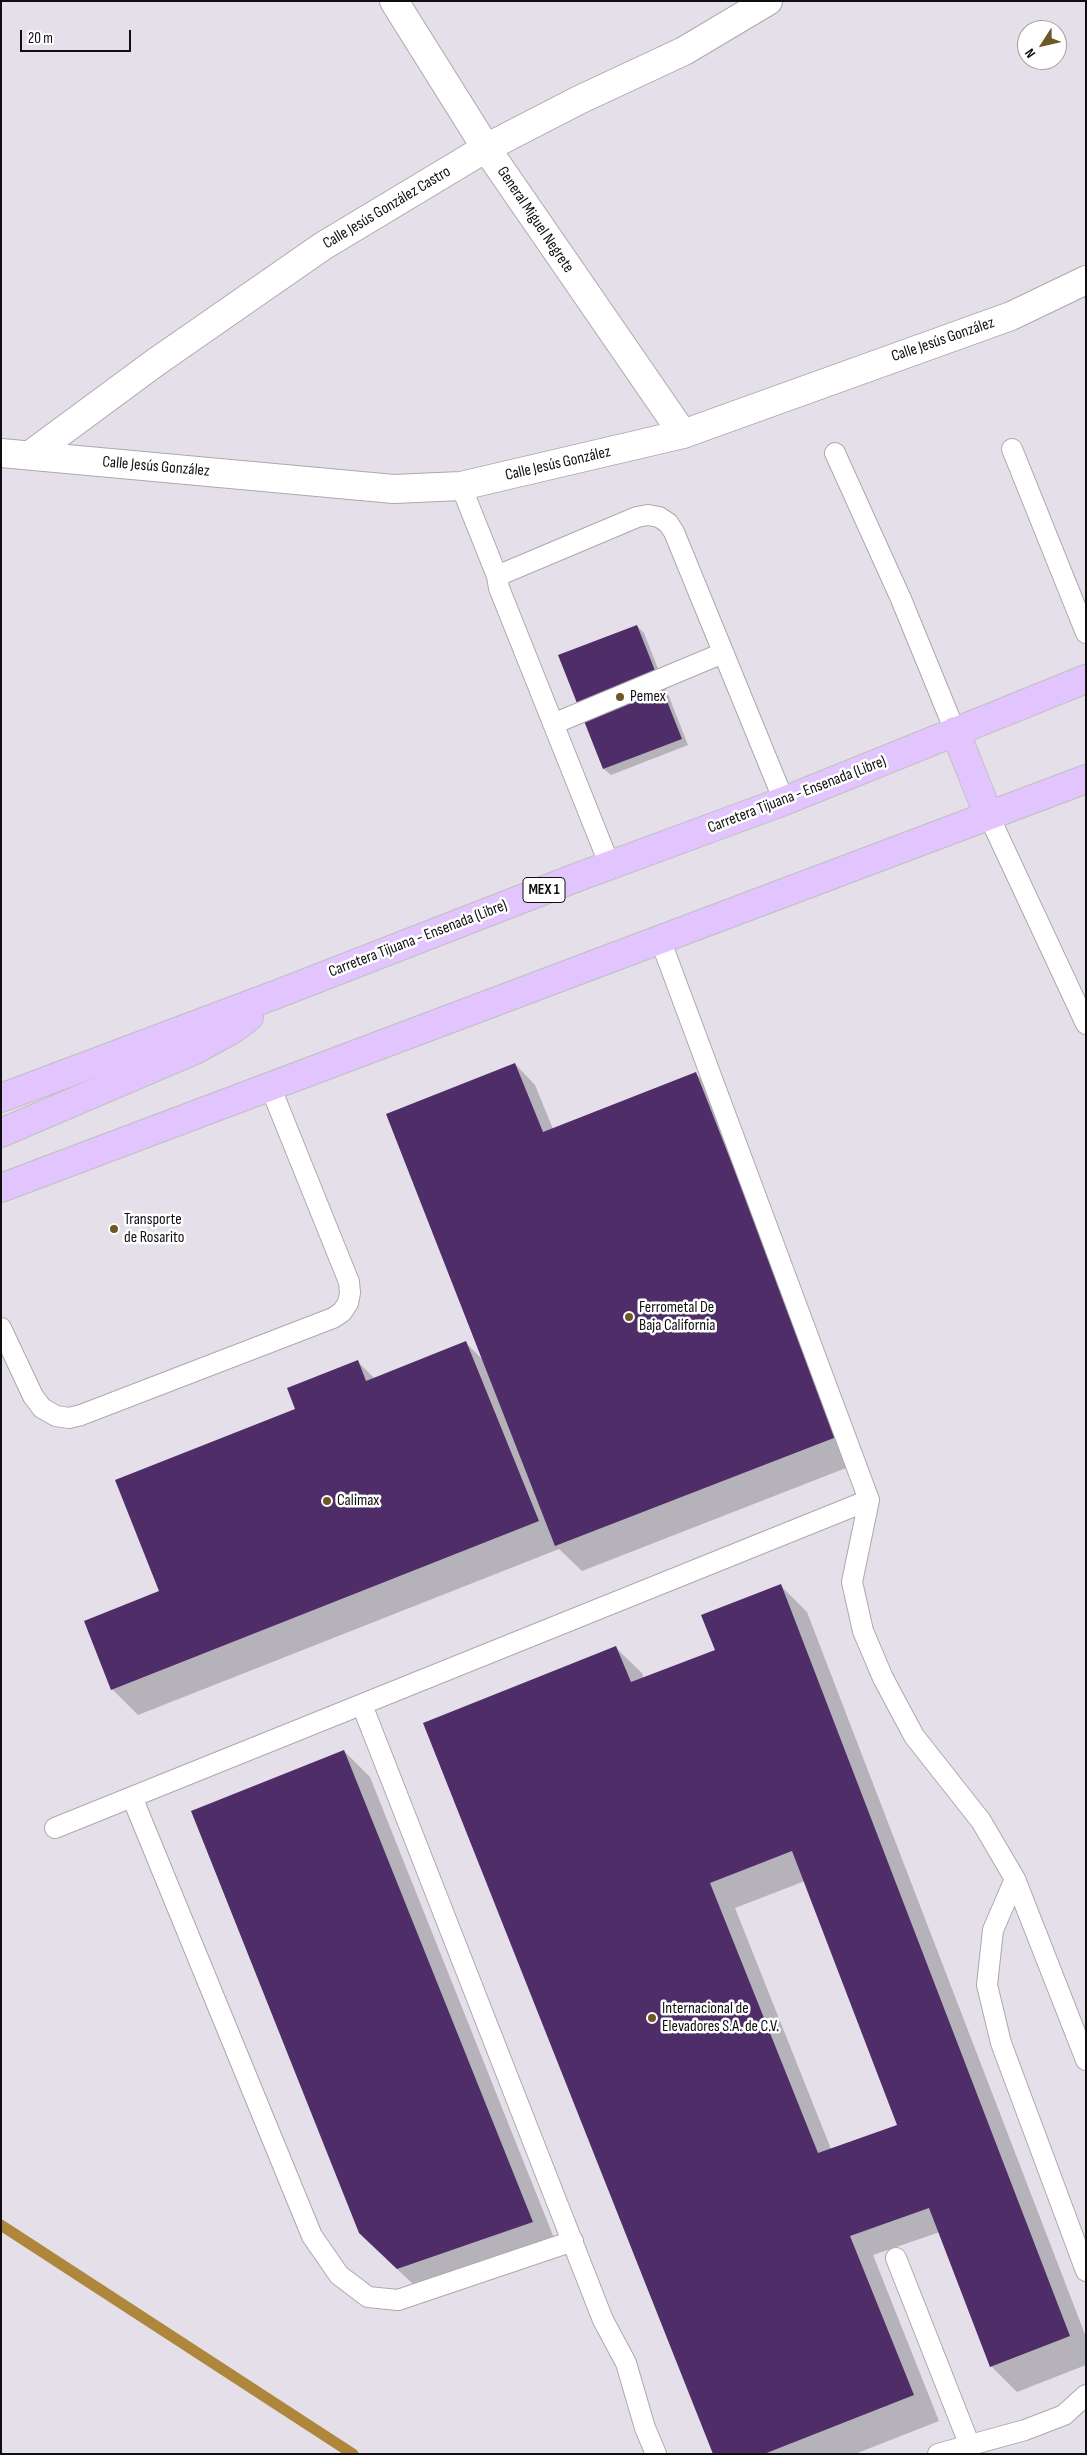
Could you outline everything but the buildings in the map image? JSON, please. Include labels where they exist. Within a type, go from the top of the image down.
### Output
[{"type":"highway","name":"Carretera Tijuana - Ensenada (Libre)","points":[[1,1098],[280,994],[610,866],[784,801],[1086,679]]},
{"type":"highway","points":[[955,731],[988,814]]},
{"type":"highway","points":[[1,1188],[988,814],[1086,779]]},
{"type":"highway","points":[[1,1133],[195,1050],[233,1029],[280,994]]},
{"type":"street","name":"General Miguel Negrete","points":[[394,1],[486,148],[683,434]]},
{"type":"street","name":"Calle Jesús González Castro","points":[[30,456],[156,362],[323,246],[486,148],[579,100],[684,51],[768,1]]},
{"type":"street","name":"Calle Jesús González","points":[[1,453],[394,489],[461,486],[683,434],[1011,316],[1086,280]]},
{"type":"lane","points":[[1012,449],[1086,633]]},
{"type":"lane","points":[[835,453],[901,599],[955,731]]},
{"type":"lane","points":[[1,465],[30,456]]},
{"type":"lane","points":[[461,486],[497,576],[499,588],[610,866]]},
{"type":"lane","points":[[497,576],[637,517],[648,515],[659,517],[668,523],[674,532],[784,801]]},
{"type":"lane","points":[[553,724],[723,653]]},
{"type":"lane","points":[[988,814],[1086,1024]]},
{"type":"lane","points":[[660,939],[869,1500],[852,1582],[863,1631],[883,1678],[914,1736],[981,1821],[1015,1879],[1086,2060]]},
{"type":"lane","points":[[1,1328],[33,1396],[42,1408],[56,1416],[69,1418],[333,1318],[342,1312],[349,1298],[349,1282],[270,1086]]},
{"type":"lane","points":[[55,1828],[869,1500]]},
{"type":"lane","points":[[362,1705],[603,2320],[626,2364],[645,2428],[656,2454]]},
{"type":"lane","points":[[132,1797],[312,2236],[339,2275],[368,2297],[398,2300],[573,2241]]},
{"type":"lane","points":[[1015,1879],[993,1930],[987,1985],[1001,2043],[1086,2271]]},
{"type":"lane","points":[[896,2258],[970,2446]]},
{"type":"lane","points":[[938,2454],[1025,2430],[1064,2415],[1086,2395]]},
{"type":"waterway","points":[[1,2225],[353,2454]]},
{"type":"place","name":"Pemex","points":[[620,697]]},
{"type":"place","name":"Transporte de Rosarito","points":[[114,1229]]},
{"type":"place","name":"Ferrometal De Baja California","points":[[629,1317]]},
{"type":"place","name":"Calimax","points":[[327,1501]]},
{"type":"place","name":"Internacional de Elevadores S.A. de C.V.","points":[[652,2018]]}]
